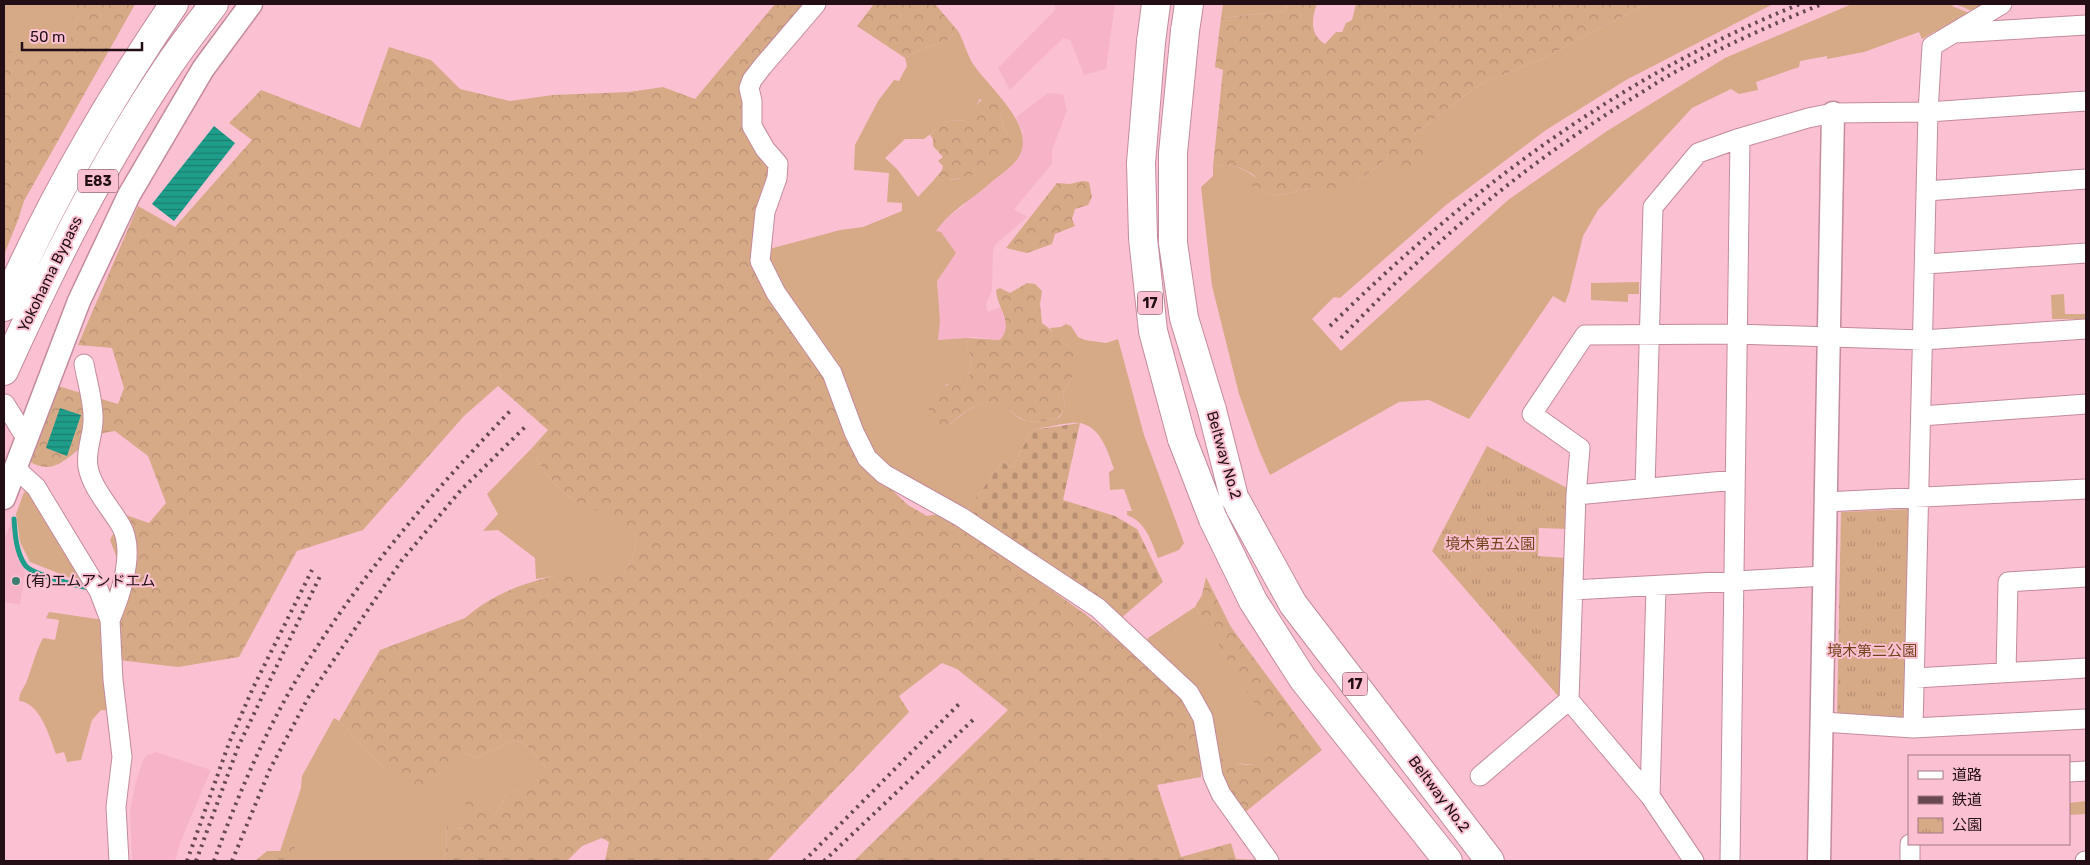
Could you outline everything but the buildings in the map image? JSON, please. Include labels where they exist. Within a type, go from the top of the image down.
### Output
[{"type":"main road","name":"E83","points":[[4,307],[39,229],[76,162],[116,93],[174,4]]},
{"type":"main road","name":"Yokohama Bypass","points":[[4,371],[71,230],[116,148],[169,64],[214,4]]},
{"type":"main road","name":"Beltway No.2","points":[[1156,4],[1141,163],[1143,238],[1153,332],[1182,439],[1212,519],[1252,601],[1303,679],[1448,861]]},
{"type":"main road","name":"Beltway No.2","points":[[1189,4],[1173,153],[1174,243],[1184,318],[1212,410],[1234,497],[1293,604],[1490,861]]},
{"type":"street","points":[[4,498],[79,301],[129,195],[203,69],[251,4]]},
{"type":"street","points":[[816,4],[762,67],[752,80],[749,88],[752,101],[750,120],[752,126],[765,149],[778,164],[777,178],[765,212],[760,261],[776,292],[832,373],[854,432],[867,458],[884,474],[961,517],[1098,608],[1189,694],[1203,718],[1213,776],[1221,794],[1269,861]]},
{"type":"street","points":[[1913,728],[1926,264],[1928,112],[1932,46],[2002,4]]},
{"type":"street","points":[[1953,33],[2086,25]]},
{"type":"street","points":[[1645,488],[1652,207],[1698,153],[1740,138],[1808,118],[1833,113],[1928,112],[2086,101]]},
{"type":"street","points":[[1819,861],[1833,113]]},
{"type":"street","points":[[1730,861],[1740,138]]},
{"type":"street","points":[[1927,191],[2086,179]]},
{"type":"street","points":[[1926,264],[2086,253]]},
{"type":"street","points":[[1694,861],[1650,796],[1569,700],[1576,495],[1580,448],[1532,414],[1585,335],[1737,334],[1923,340],[2086,328]]},
{"type":"street","points":[[84,364],[94,417],[92,436],[87,452],[88,469],[126,538],[127,556],[119,599],[110,620]]},
{"type":"street","points":[[5,404],[26,438]]},
{"type":"street","points":[[1921,416],[2086,404]]},
{"type":"street","points":[[15,468],[36,487],[99,591],[110,620],[113,680],[122,757],[116,806],[119,861]]},
{"type":"street","points":[[1576,495],[1735,480]]},
{"type":"street","points":[[1826,502],[1920,499],[2086,489]]},
{"type":"street","points":[[1573,590],[1656,587],[1734,580],[1825,576]]},
{"type":"street","points":[[2006,672],[2008,582],[2086,576]]},
{"type":"street","points":[[1650,796],[1656,587]]},
{"type":"street","points":[[1915,678],[2086,668]]},
{"type":"street","points":[[1480,776],[1569,700]]},
{"type":"street","points":[[1823,722],[1913,728],[2086,719]]},
{"type":"street","points":[[2070,772],[2086,771]]},
{"type":"street","points":[[1910,845],[1910,861]]},
{"type":"shaded area","points":[[1055,4],[1115,4],[1106,69],[1084,75],[1070,40],[1063,38],[1010,90],[998,68],[1055,10]]},
{"type":"shaded area","points":[[1048,93],[1063,94],[1067,111],[1052,150],[1052,164],[1014,209],[1027,217],[995,245],[993,251],[992,290],[986,304],[988,312],[1000,307],[1007,325],[1005,334],[1000,340],[973,337],[937,341],[940,321],[937,281],[956,253],[936,231],[944,219],[962,207],[1023,133],[1016,117]]},
{"type":"shaded area","points":[[214,126],[235,143],[174,221],[152,204]]},
{"type":"shaded area","points":[[60,408],[81,415],[67,456],[46,448]]},
{"type":"shaded area","points":[[11,522],[14,544],[25,571],[20,605],[4,602],[4,540]]},
{"type":"shaded area","points":[[156,752],[211,770],[180,843],[175,861],[132,861],[130,811],[135,785],[143,760],[147,755]]},
{"type":"green space","points":[[4,4],[135,4],[94,76],[4,70]]},
{"type":"green space","points":[[74,4],[132,4],[134,6],[24,201],[4,255],[4,51],[69,56]]},
{"type":"green space","points":[[775,4],[807,4],[763,74],[759,93],[756,125],[772,163],[756,263],[825,369],[865,460],[908,505],[927,516],[944,513],[1085,614],[1159,673],[1192,707],[1201,742],[1201,777],[1157,785],[1181,857],[1231,843],[1236,859],[1261,861],[854,861],[1008,710],[957,669],[942,663],[899,696],[909,712],[767,861],[605,861],[609,842],[602,838],[582,846],[567,861],[442,861],[446,853],[447,825],[454,825],[458,829],[464,828],[466,802],[480,800],[490,817],[495,815],[506,796],[542,778],[545,766],[526,745],[515,740],[476,758],[464,753],[421,787],[401,779],[383,767],[339,721],[380,650],[465,618],[492,599],[537,580],[585,571],[627,570],[636,544],[632,533],[626,527],[577,502],[552,481],[531,449],[548,430],[498,386],[464,416],[363,530],[297,551],[239,657],[178,667],[118,660],[107,591],[119,578],[116,556],[110,540],[123,514],[149,523],[166,503],[148,456],[115,431],[96,436],[57,465],[49,467],[39,466],[29,461],[58,386],[118,404],[124,388],[112,348],[78,345],[138,206],[175,227],[252,140],[229,123],[261,90],[360,128],[389,47],[431,60],[460,89],[510,101],[553,95],[629,92],[663,87],[695,99]]},
{"type":"green space","points":[[874,4],[935,4],[958,31],[946,41],[922,49],[905,58],[857,26]]},
{"type":"green space","points":[[1223,4],[1287,4],[1286,11],[1221,18]]},
{"type":"green space","points":[[1287,4],[1317,4],[1313,21],[1314,31],[1325,44],[1336,32],[1342,32],[1346,23],[1352,20],[1356,4],[1646,4],[1544,58],[1479,85],[1414,134],[1426,152],[1407,170],[1388,158],[1349,188],[1312,188],[1275,196],[1251,186],[1255,176],[1245,170],[1231,165],[1213,166],[1223,70],[1215,67],[1221,18],[1286,11]]},
{"type":"green space","points":[[1646,4],[1773,4],[1626,80],[1546,130],[1446,205],[1340,298],[1334,297],[1312,319],[1341,351],[1508,200],[1607,131],[1725,58],[1852,4],[1954,4],[1952,6],[1969,13],[1922,39],[1919,32],[1864,52],[1827,59],[1827,56],[1800,61],[1799,67],[1756,82],[1758,90],[1739,94],[1731,89],[1692,108],[1598,210],[1583,236],[1565,303],[1553,296],[1469,419],[1429,400],[1399,402],[1270,475],[1239,394],[1212,286],[1201,187],[1213,176],[1213,166],[1225,165],[1240,168],[1255,177],[1252,186],[1275,196],[1312,188],[1349,188],[1388,158],[1414,134],[1479,85],[1544,58]]},
{"type":"green space","points":[[1956,4],[1985,4],[1972,11]]},
{"type":"green space","points":[[958,31],[973,64],[1002,98],[1018,123],[1023,147],[1012,165],[953,213],[936,231],[941,232],[956,253],[937,281],[940,321],[938,340],[967,338],[966,345],[972,358],[969,376],[964,380],[945,385],[948,426],[975,406],[991,402],[1006,407],[1016,416],[1025,420],[1035,422],[1059,418],[1065,409],[1063,392],[1072,378],[1072,348],[1056,337],[1050,328],[1061,327],[1066,324],[1071,326],[1078,337],[1085,340],[1106,343],[1118,339],[1144,435],[1184,543],[1179,550],[1158,558],[1143,527],[1134,518],[1127,515],[1127,511],[1132,511],[1124,489],[1110,490],[1109,472],[1114,469],[1103,441],[1087,425],[1080,423],[1064,424],[1032,430],[1012,468],[1002,462],[964,515],[875,462],[779,292],[762,251],[840,230],[863,227],[902,211],[902,203],[887,202],[889,173],[854,170],[855,145],[878,101],[894,80],[899,81],[907,66],[905,58],[922,49],[946,41]],"holes":[[[980,99],[1000,113],[1005,131],[1011,138],[958,179],[933,181],[918,197],[897,169],[885,158],[905,139],[924,139],[946,122],[963,121],[970,117]]]},
{"type":"green space","points":[[987,97],[997,103],[1005,131],[1011,138],[1012,144],[996,161],[977,173],[956,179],[933,181],[942,170],[943,166],[938,161],[943,157],[933,146],[933,139],[930,135],[949,121],[963,121]]},
{"type":"green space","points":[[1082,181],[1089,182],[1092,197],[1088,205],[1075,209],[1072,219],[1075,226],[1055,234],[1052,244],[1027,253],[1006,248],[1057,183],[1070,184]]},
{"type":"green space","points":[[1639,282],[1639,294],[1628,294],[1628,302],[1591,300],[1591,283]]},
{"type":"green space","points":[[1027,283],[1035,284],[1042,291],[1040,304],[1042,323],[1072,348],[1074,363],[1072,378],[1063,392],[1065,409],[1058,418],[1031,422],[1020,418],[1004,406],[989,403],[974,407],[948,426],[932,422],[928,407],[936,394],[944,387],[969,376],[972,358],[966,345],[967,338],[1000,340],[1004,334],[1006,322],[996,290],[1000,288],[1010,293]]},
{"type":"green space","points":[[2064,294],[2065,314],[2086,314],[2086,319],[2052,319],[2051,295]]},
{"type":"green space","points":[[1080,423],[1063,500],[1115,516],[1137,529],[1163,582],[1120,619],[966,512],[1002,462],[1012,468],[1032,430]]},
{"type":"green space","name":"境木第五公園","points":[[1487,446],[1571,490],[1568,529],[1539,528],[1538,556],[1567,558],[1559,697],[1432,551]]},
{"type":"green space","points":[[531,449],[547,475],[569,497],[618,521],[633,533],[636,544],[627,570],[616,572],[587,571],[536,579],[535,558],[498,530],[483,531],[498,514],[487,494]]},
{"type":"green space","points":[[28,491],[91,586],[30,562],[20,542],[16,514],[24,492]]},
{"type":"green space","name":"境木第二公園","points":[[1909,509],[1905,720],[1837,713],[1841,512]]},
{"type":"green space","points":[[1206,577],[1231,627],[1322,750],[1244,813],[1224,784],[1214,755],[1250,765],[1265,760],[1280,745],[1195,607],[1202,595]]},
{"type":"green space","points":[[1195,607],[1281,745],[1269,759],[1256,765],[1235,763],[1214,755],[1146,644],[1148,638]]},
{"type":"green space","points":[[49,612],[104,620],[113,711],[101,710],[92,720],[81,760],[67,762],[64,752],[56,754],[47,730],[38,714],[33,707],[19,701],[43,638],[55,640],[59,620],[46,618]]},
{"type":"green space","points":[[334,718],[383,767],[464,753],[476,758],[515,740],[526,745],[545,766],[543,778],[506,796],[495,815],[490,818],[464,828],[457,829],[447,825],[446,853],[442,861],[304,861],[293,845],[280,851],[301,788],[302,776]]},
{"type":"green space","points":[[2086,801],[2086,814],[2070,815],[2070,803]]},
{"type":"green space","points":[[288,844],[293,845],[304,861],[255,861],[267,851],[280,851]]},
{"type":"waterway","points":[[14,519],[18,549],[25,565],[37,573],[66,583],[92,589]]},
{"type":"railway","points":[[1330,326],[1436,228],[1549,141],[1608,102],[1669,66],[1733,33],[1800,4]]},
{"type":"railway","points":[[1341,338],[1440,241],[1512,182],[1587,127],[1677,71],[1785,19],[1822,4]]},
{"type":"railway","points":[[214,861],[239,796],[259,752],[280,709],[314,651],[365,578],[393,543],[450,475],[511,410]]},
{"type":"railway","points":[[232,861],[270,769],[308,698],[402,560],[461,490],[525,427]]},
{"type":"railway","points":[[187,861],[229,743],[253,688],[312,570]]},
{"type":"railway","points":[[196,861],[238,747],[321,574]]},
{"type":"railway","points":[[804,861],[959,704]]},
{"type":"railway","points":[[824,861],[975,718]]},
{"type":"place","name":"(有)エムアンドエム","points":[[16,581]]}]
